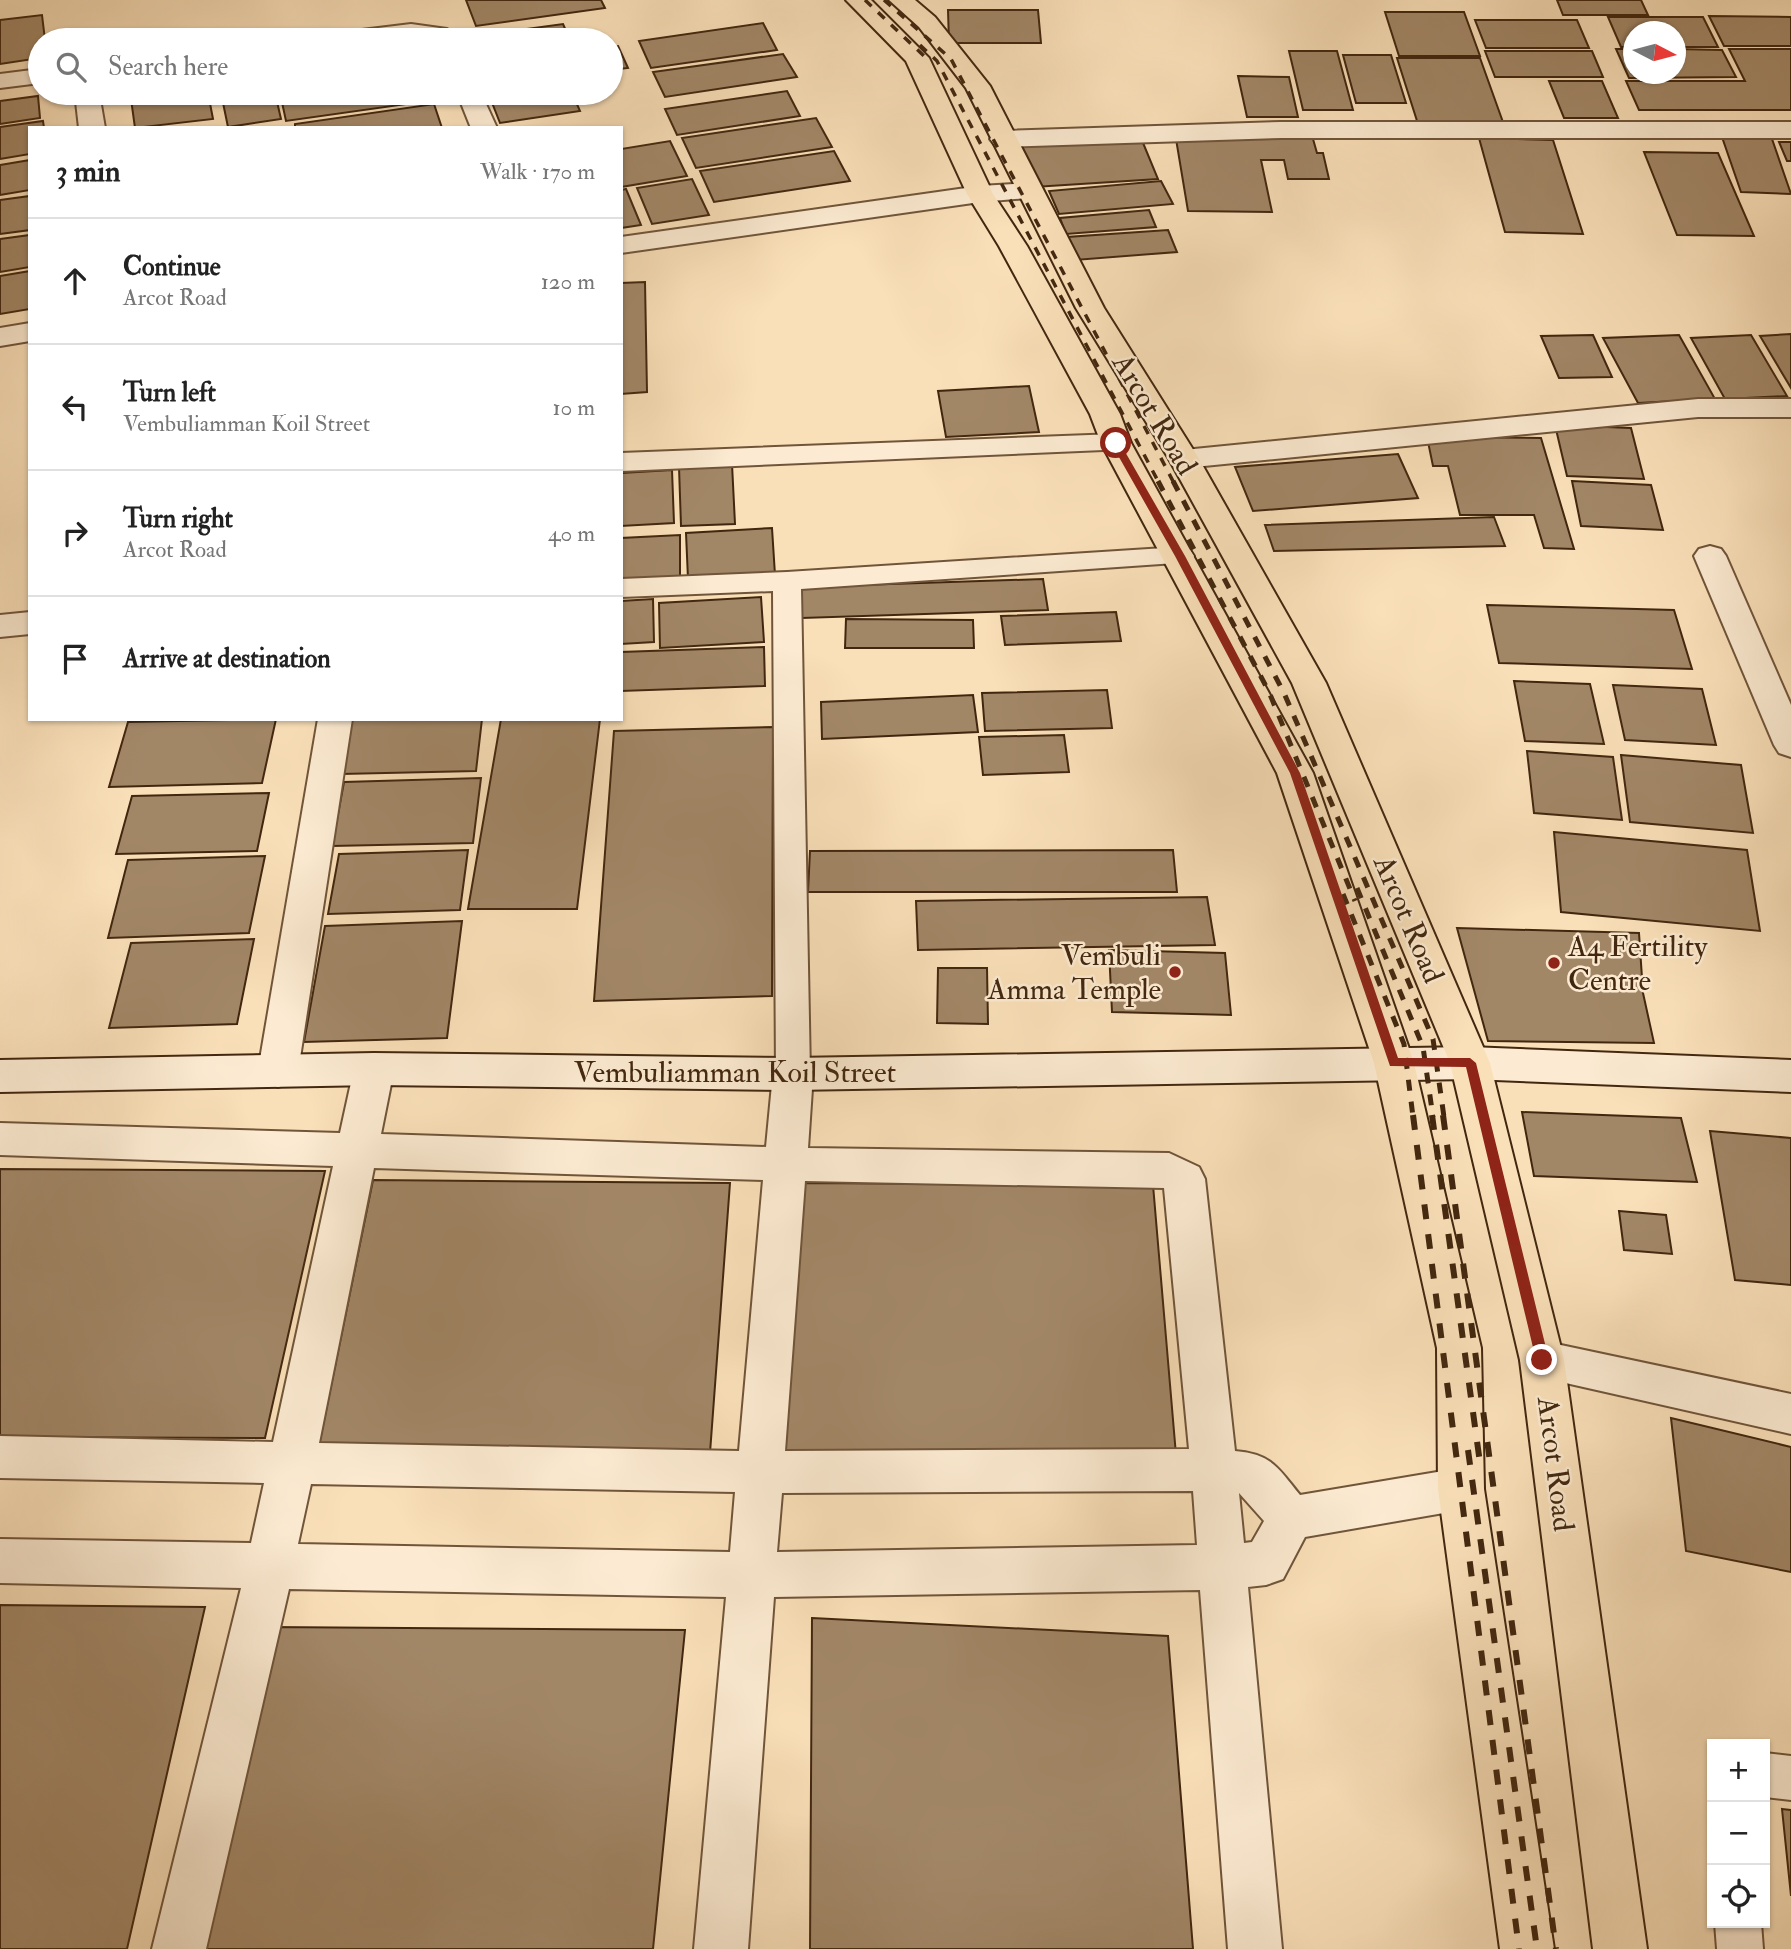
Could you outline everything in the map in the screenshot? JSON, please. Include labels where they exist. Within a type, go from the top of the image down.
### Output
[{"type":"main road","name":"Arcot Road","points":[[858,0],[917,58],[980,194],[1013,246],[1098,402],[1116,443],[1180,556],[1295,773],[1394,1063],[1459,1348],[1461,1489],[1527,1949]]},
{"type":"main road","name":"Arcot Road","points":[[901,0],[927,22],[978,86],[1090,308],[1184,459],[1309,683],[1470,1063],[1542,1360],[1620,1949]]},
{"type":"main road","points":[[942,114],[995,124]]},
{"type":"street","points":[[0,81],[28,78]]},
{"type":"street","points":[[89,105],[92,126]]},
{"type":"street","points":[[474,105],[483,126]]},
{"type":"street","points":[[995,124],[1281,130],[1791,130]]},
{"type":"street","points":[[623,245],[980,194],[1030,191]]},
{"type":"street","points":[[0,337],[28,332]]},
{"type":"street","points":[[1184,459],[1698,408],[1791,408]]},
{"type":"street","points":[[623,462],[1116,443]]},
{"type":"street","points":[[1710,556],[1791,744]]},
{"type":"street","points":[[0,626],[28,623]]},
{"type":"street","points":[[278,1072],[335,721]]},
{"type":"street","name":"Vembuliamman Koil Street","points":[[0,1076],[374,1069],[793,1074],[1470,1063],[1791,1076]]},
{"type":"street","points":[[179,1949],[270,1567],[374,1069]]},
{"type":"street","points":[[721,1949],[754,1575],[759,1472],[793,1074]]},
{"type":"street","points":[[0,1139],[785,1164],[1146,1169],[1169,1170],[1184,1179],[1214,1470],[1255,1949]]},
{"type":"street","points":[[1542,1360],[1791,1414]]},
{"type":"street","points":[[0,1457],[759,1472],[1214,1470],[1253,1472],[1290,1518]]},
{"type":"street","points":[[1290,1518],[1461,1489]]},
{"type":"street","points":[[0,1560],[754,1575],[1221,1567],[1266,1563],[1290,1518]]},
{"type":"lane","points":[[623,588],[787,581],[1180,556]]},
{"type":"lane","points":[[787,581],[793,1074]]},
{"type":"lane","points":[[1770,1776],[1791,1778]]},
{"type":"lane","points":[[1738,1928],[1740,1949]]},
{"type":"building","points":[[466,0],[601,0],[605,8],[476,26]]},
{"type":"building","points":[[1557,0],[1641,0],[1648,15],[1563,15]]},
{"type":"building","points":[[948,10],[1038,10],[1041,43],[949,43]]},
{"type":"building","points":[[1385,12],[1464,12],[1480,56],[1399,56]]},
{"type":"building","points":[[42,15],[44,28],[28,28],[28,60],[0,64],[0,20]]},
{"type":"building","points":[[1709,16],[1791,17],[1791,46],[1724,46]]},
{"type":"building","points":[[1608,17],[1703,17],[1718,47],[1686,47],[1686,21],[1623,21],[1621,47]]},
{"type":"building","points":[[1475,20],[1577,20],[1589,48],[1486,48]]},
{"type":"building","points":[[763,23],[777,50],[651,68],[639,41]]},
{"type":"building","points":[[563,24],[565,28],[534,28]]},
{"type":"building","points":[[1616,49],[1623,49],[1623,65]]},
{"type":"building","points":[[1686,49],[1722,50],[1736,77],[1686,77]]},
{"type":"building","points":[[1729,49],[1791,49],[1791,110],[1639,110],[1627,84],[1686,84],[1686,81],[1745,81]]},
{"type":"building","points":[[1289,51],[1337,51],[1353,110],[1303,110]]},
{"type":"building","points":[[1485,51],[1592,51],[1603,77],[1495,77]]},
{"type":"building","points":[[783,54],[797,77],[665,97],[653,72]]},
{"type":"building","points":[[1343,55],[1391,55],[1406,103],[1356,103]]},
{"type":"building","points":[[1397,58],[1480,58],[1504,125],[1418,124]]},
{"type":"building","points":[[1238,76],[1289,77],[1298,117],[1247,117]]},
{"type":"building","points":[[1549,81],[1602,81],[1618,118],[1564,118]]},
{"type":"building","points":[[787,91],[800,116],[677,135],[665,109]]},
{"type":"building","points":[[28,97],[28,105],[39,105],[40,118],[0,124],[0,101]]},
{"type":"building","points":[[132,105],[210,105],[213,119],[152,126],[135,126]]},
{"type":"building","points":[[223,105],[278,105],[281,119],[228,126]]},
{"type":"building","points":[[283,105],[400,105],[286,121]]},
{"type":"building","points":[[434,105],[441,126],[295,126]]},
{"type":"building","points":[[493,105],[577,105],[580,111],[500,123]]},
{"type":"building","points":[[816,118],[832,147],[696,168],[682,138]]},
{"type":"building","points":[[43,121],[44,126],[28,126],[28,154],[0,159],[0,127]]},
{"type":"building","points":[[1722,137],[1772,139],[1791,194],[1741,192]]},
{"type":"building","points":[[1141,138],[1158,179],[1034,187],[1020,146]]},
{"type":"building","points":[[1479,138],[1553,140],[1583,234],[1505,232]]},
{"type":"building","points":[[1176,139],[1313,139],[1317,153],[1323,153],[1329,179],[1288,179],[1284,160],[1261,160],[1272,212],[1188,211]]},
{"type":"building","points":[[670,141],[687,176],[623,187],[623,149]]},
{"type":"building","points":[[1779,142],[1791,142],[1791,161],[1787,161]]},
{"type":"building","points":[[834,151],[850,181],[714,202],[700,171]]},
{"type":"building","points":[[1644,152],[1718,153],[1754,236],[1677,235]]},
{"type":"building","points":[[28,160],[28,190],[0,195],[0,165]]},
{"type":"building","points":[[692,179],[709,215],[652,224],[637,188]]},
{"type":"building","points":[[1161,181],[1173,204],[1059,214],[1049,191]]},
{"type":"building","points":[[626,189],[641,225],[623,228],[623,190]]},
{"type":"building","points":[[28,196],[28,230],[0,234],[0,200]]},
{"type":"building","points":[[1149,210],[1156,227],[1066,234],[1060,218]]},
{"type":"building","points":[[1168,230],[1177,252],[1075,260],[1067,237]]},
{"type":"building","points":[[28,235],[28,267],[0,272],[0,239]]},
{"type":"building","points":[[28,271],[28,309],[0,314],[0,276]]},
{"type":"building","points":[[645,282],[647,392],[623,394],[623,283]]},
{"type":"building","points":[[1791,334],[1791,388],[1760,336]]},
{"type":"building","points":[[1593,335],[1612,377],[1559,378],[1541,336]]},
{"type":"building","points":[[1679,335],[1715,399],[1638,403],[1603,338]]},
{"type":"building","points":[[1751,335],[1787,396],[1725,399],[1691,338]]},
{"type":"building","points":[[1029,386],[1039,432],[946,437],[938,391]]},
{"type":"building","points":[[1555,425],[1631,428],[1644,479],[1567,476]]},
{"type":"building","points":[[1427,437],[1541,438],[1574,549],[1544,548],[1534,515],[1460,515],[1448,466],[1433,466]]},
{"type":"building","points":[[1398,454],[1418,498],[1253,511],[1235,467]]},
{"type":"building","points":[[732,464],[735,524],[681,526],[679,467]]},
{"type":"building","points":[[672,470],[674,523],[623,526],[623,473]]},
{"type":"building","points":[[1572,481],[1651,485],[1663,530],[1581,526]]},
{"type":"building","points":[[1494,517],[1505,546],[1274,551],[1265,525]]},
{"type":"building","points":[[772,528],[775,575],[688,579],[686,533]]},
{"type":"building","points":[[680,535],[680,577],[623,580],[623,538]]},
{"type":"building","points":[[1043,579],[1048,610],[802,618],[801,587]]},
{"type":"building","points":[[761,597],[764,642],[660,648],[659,603]]},
{"type":"building","points":[[653,599],[654,642],[623,644],[623,601]]},
{"type":"building","points":[[1487,605],[1674,610],[1692,669],[1499,663]]},
{"type":"building","points":[[1116,612],[1121,641],[1005,645],[1001,616]]},
{"type":"building","points":[[846,619],[973,620],[974,648],[845,648]]},
{"type":"building","points":[[764,647],[765,686],[623,691],[623,652]]},
{"type":"building","points":[[1514,681],[1590,684],[1604,744],[1525,741]]},
{"type":"building","points":[[1613,685],[1702,689],[1716,745],[1625,740]]},
{"type":"building","points":[[1107,690],[1112,728],[985,731],[982,693]]},
{"type":"building","points":[[973,695],[978,732],[822,739],[821,702]]},
{"type":"building","points":[[276,721],[262,783],[109,787],[128,722]]},
{"type":"building","points":[[351,721],[482,721],[476,771],[341,774]]},
{"type":"building","points":[[501,721],[600,721],[577,909],[468,909]]},
{"type":"building","points":[[773,727],[772,996],[594,1001],[614,731]]},
{"type":"building","points":[[1064,735],[1069,772],[983,775],[979,737]]},
{"type":"building","points":[[1527,751],[1613,757],[1622,820],[1534,813]]},
{"type":"building","points":[[1621,755],[1741,765],[1753,833],[1630,822]]},
{"type":"building","points":[[481,778],[473,843],[332,846],[344,782]]},
{"type":"building","points":[[269,793],[257,851],[116,854],[132,796]]},
{"type":"building","points":[[1554,832],[1747,850],[1760,931],[1561,912]]},
{"type":"building","points":[[468,850],[460,910],[328,914],[339,854]]},
{"type":"building","points":[[1173,850],[1177,892],[808,892],[810,851]]},
{"type":"building","points":[[265,856],[249,933],[108,938],[128,860]]},
{"type":"building","points":[[1207,897],[1215,945],[918,950],[916,901]]},
{"type":"building","points":[[462,921],[447,1038],[304,1042],[325,926]]},
{"type":"building","name":"A4 Fertility Centre","points":[[1457,928],[1639,933],[1643,993],[1654,1043],[1488,1041]]},
{"type":"building","points":[[254,939],[237,1024],[109,1028],[131,943]]},
{"type":"building","points":[[1109,950],[1225,953],[1231,1015],[1112,1012]]},
{"type":"building","points":[[938,968],[987,968],[988,1024],[937,1023]]},
{"type":"building","points":[[1522,1112],[1681,1118],[1697,1182],[1534,1176]]},
{"type":"building","points":[[1710,1131],[1791,1138],[1791,1285],[1735,1280]]},
{"type":"building","points":[[0,1169],[325,1171],[265,1438],[0,1437]]},
{"type":"building","points":[[373,1180],[730,1183],[710,1453],[318,1450]]},
{"type":"building","points":[[796,1183],[1153,1185],[1176,1455],[782,1453]]},
{"type":"building","points":[[1619,1211],[1666,1215],[1672,1254],[1624,1250]]},
{"type":"building","points":[[1671,1418],[1791,1447],[1791,1572],[1686,1551]]},
{"type":"building","points":[[0,1605],[205,1607],[127,1949],[0,1949]]},
{"type":"building","points":[[812,1618],[1168,1636],[1193,1949],[810,1949]]},
{"type":"building","points":[[268,1627],[685,1630],[653,1949],[202,1949]]},
{"type":"building","points":[[1782,1809],[1791,1810],[1791,1896]]},
{"type":"railway","points":[[865,0],[924,56]]},
{"type":"railway","points":[[884,0],[951,59],[1174,483]]},
{"type":"railway","points":[[920,45],[937,61],[1159,483]]},
{"type":"railway","points":[[1158,481],[1269,692],[1355,901]]},
{"type":"railway","points":[[1173,481],[1284,693],[1433,1039],[1444,1117]]},
{"type":"railway","points":[[1357,888],[1423,1047],[1433,1117]]},
{"type":"railway","points":[[1343,894],[1404,1044],[1413,1117]]},
{"type":"railway","points":[[1413,1115],[1519,1949]]},
{"type":"railway","points":[[1432,1115],[1480,1463]]},
{"type":"railway","points":[[1443,1115],[1556,1949]]},
{"type":"railway","points":[[1468,1450],[1537,1949]]},
{"type":"place","name":"A4 Fertility Centre","points":[[1554,963]]},
{"type":"place","name":"Vembuli Amma Temple","points":[[1175,972]]},
{"type":"route","points":[[1116,443],[1180,556],[1295,773],[1394,1063],[1470,1063],[1542,1360]]}]
